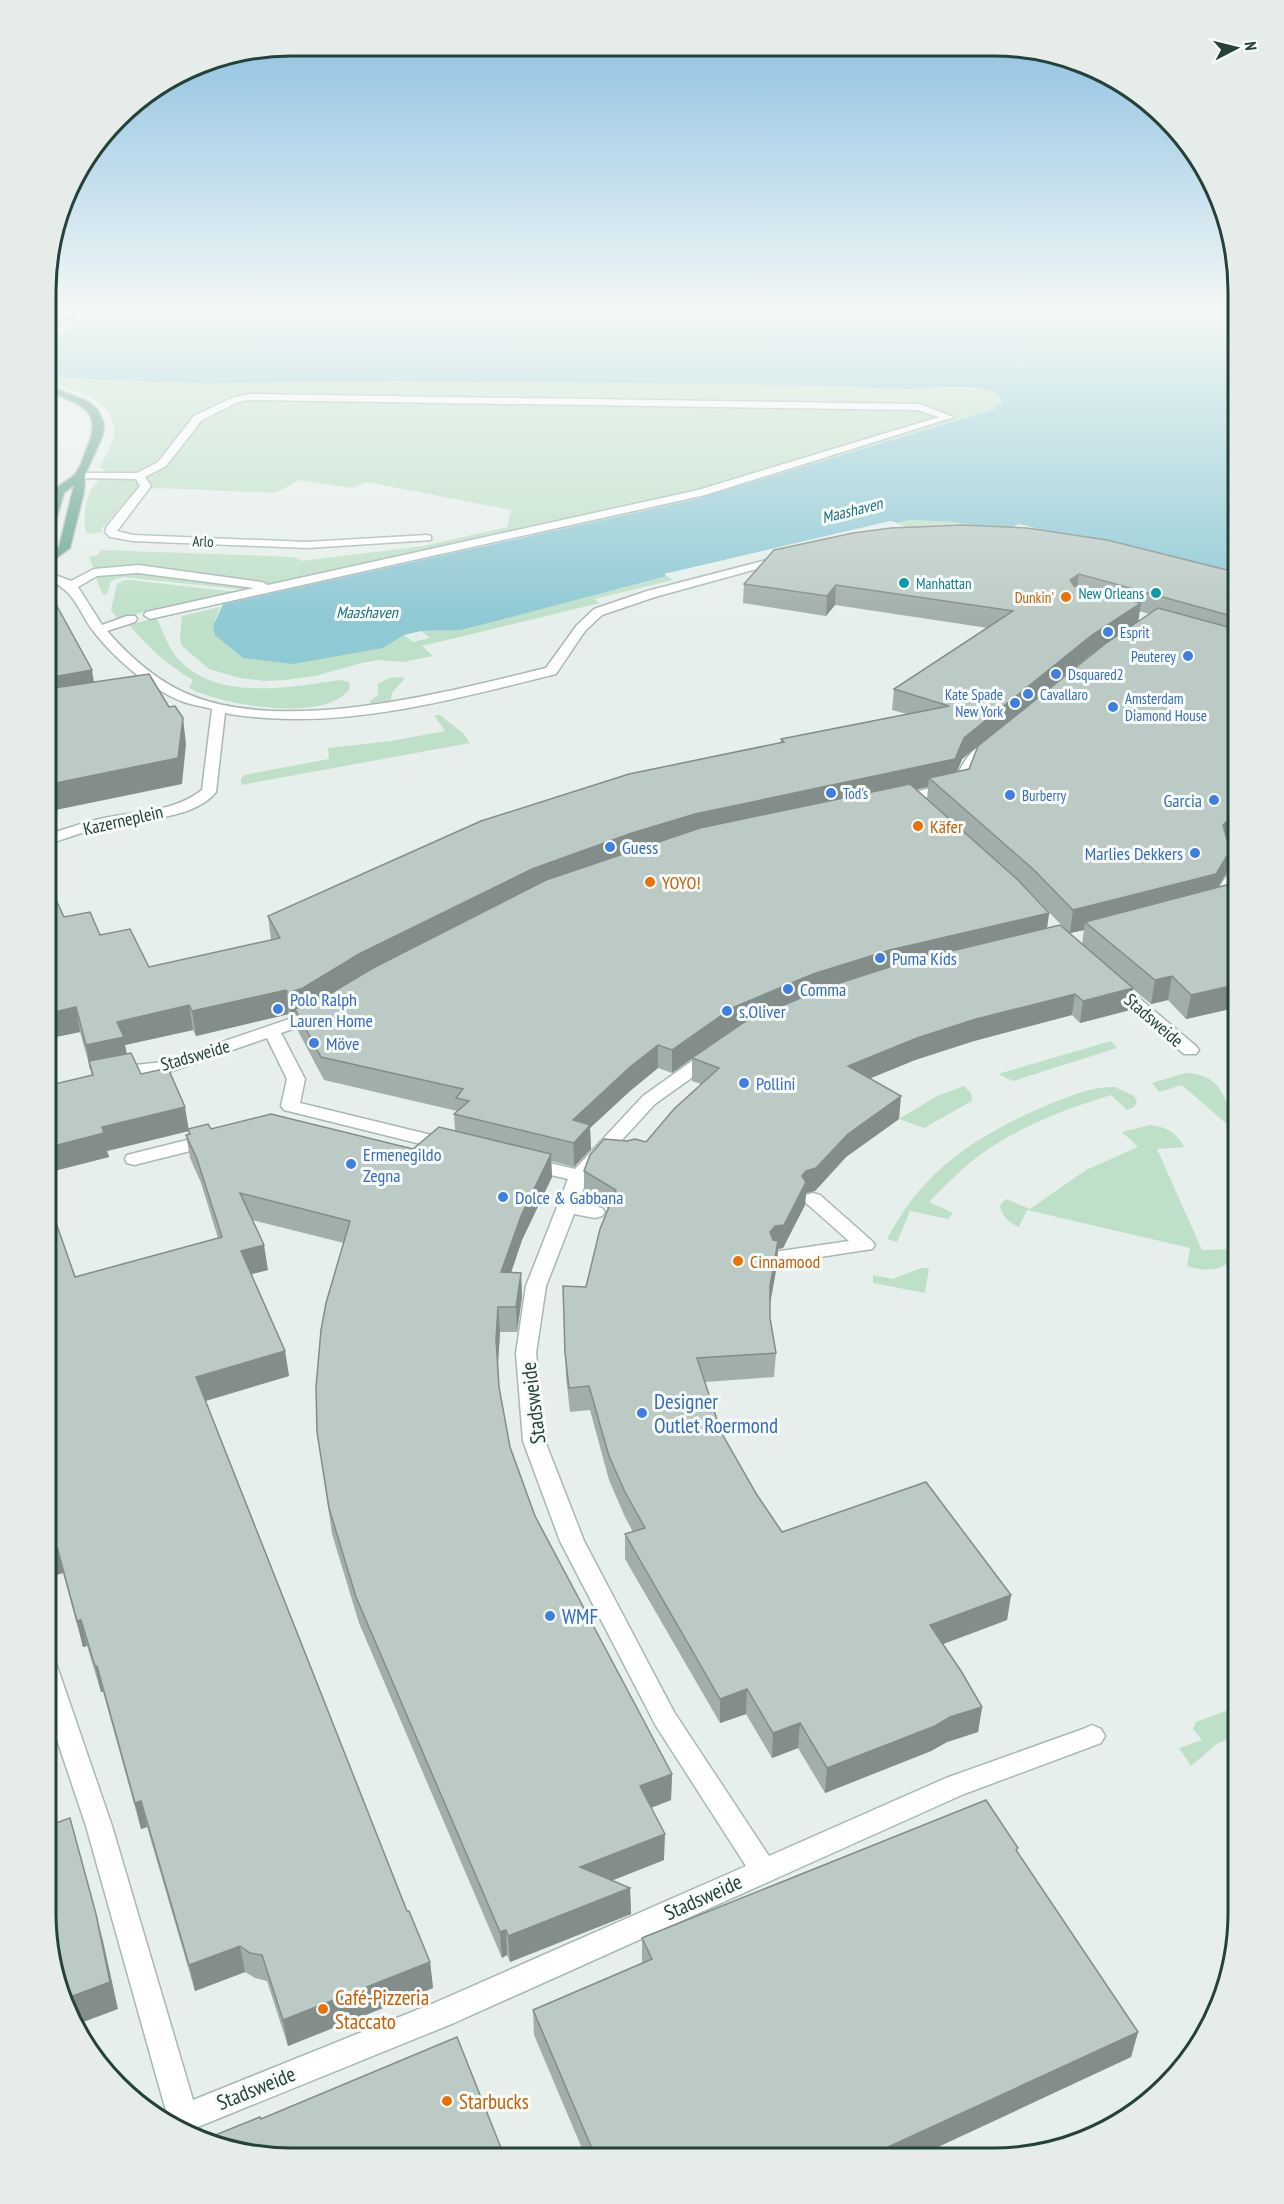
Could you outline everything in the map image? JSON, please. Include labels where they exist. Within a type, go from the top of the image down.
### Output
[{"type":"main road","points":[[56,555],[64,548],[79,492],[80,475],[98,435],[98,418]]},
{"type":"main road","points":[[56,502],[59,492],[80,475]]},
{"type":"street","points":[[80,475],[139,476],[162,464],[198,418]]},
{"type":"street","points":[[150,615],[700,493],[946,418]]},
{"type":"street","name":"Arlo","points":[[139,476],[146,486],[113,526],[111,532],[114,536],[307,545],[427,538]]},
{"type":"street","points":[[56,579],[71,586],[99,630],[145,674],[179,695],[219,708],[288,715],[360,712],[420,702],[551,671],[581,628],[598,612],[651,594],[797,555]]},
{"type":"street","points":[[71,586],[94,573],[138,569],[273,587]]},
{"type":"street","points":[[99,630],[130,619]]},
{"type":"street","points":[[146,692],[168,688]]},
{"type":"street","name":"Kazerneplein","points":[[56,837],[101,822],[180,808],[199,801],[209,792],[219,708]]},
{"type":"street","points":[[882,803],[961,786],[968,764],[1005,734]]},
{"type":"street","points":[[912,797],[928,810]]},
{"type":"street","points":[[1197,907],[1219,902],[1228,886]]},
{"type":"street","name":"Stadsweide","points":[[1100,973],[1190,1050]]},
{"type":"street","name":"Stadsweide","points":[[105,1074],[128,1069],[166,1067],[313,1018],[332,1006]]},
{"type":"street","points":[[272,1031],[296,1079],[290,1106]]},
{"type":"street","name":"Stadsweide","points":[[722,1048],[649,1100],[579,1176],[536,1286],[526,1353],[534,1441],[572,1541],[665,1719],[764,1870]]},
{"type":"street","points":[[273,1115],[290,1106],[467,1149]]},
{"type":"street","points":[[134,1159],[225,1136]]},
{"type":"street","points":[[598,1153],[617,1155]]},
{"type":"street","points":[[513,1160],[579,1176]]},
{"type":"street","points":[[781,1257],[865,1245],[813,1199]]},
{"type":"street","points":[[566,1207],[595,1212]]},
{"type":"street","name":"Stadsweide","points":[[56,1699],[99,1826],[183,2118],[453,2009],[955,1786],[1092,1736]]},
{"type":"green space","points":[[111,418],[970,418],[711,496],[534,535],[524,528],[281,583],[266,584],[141,567],[94,570],[89,557],[98,555],[101,550],[294,557],[302,561],[423,546],[507,527],[511,510],[367,482],[352,488],[299,480],[276,493],[157,488],[135,490],[101,529],[102,532],[87,534],[84,518],[86,506],[91,490],[106,470],[100,468],[114,436]]},
{"type":"green space","points":[[909,520],[955,522],[1007,530],[917,533],[897,523]]},
{"type":"green space","points":[[135,571],[255,588],[246,590],[123,577],[111,581],[107,594],[103,595],[95,575]]},
{"type":"green space","points":[[667,576],[673,580],[594,599],[600,603],[422,646],[433,656],[403,662],[379,660],[315,676],[285,680],[265,681],[240,678],[209,669],[182,646],[180,639],[182,616],[220,607],[213,626],[383,648],[404,635],[413,642],[430,638],[421,631],[462,630]]},
{"type":"green space","points":[[125,580],[236,592],[117,618],[111,610],[117,584]]},
{"type":"green space","points":[[156,618],[175,655],[191,670],[209,680],[229,686],[274,688],[339,680],[349,682],[350,688],[338,699],[320,706],[297,708],[248,705],[204,694],[189,688],[193,680],[159,655],[129,625]]},
{"type":"green space","points":[[389,678],[405,678],[392,693],[391,700],[371,704],[370,701],[378,695],[378,684]]},
{"type":"green space","points":[[434,715],[440,715],[463,733],[470,743],[241,785],[244,775],[329,759],[328,748],[391,741],[445,731]]},
{"type":"green space","points":[[1111,1041],[1117,1048],[1013,1081],[998,1074]]},
{"type":"green space","points":[[1185,1073],[1206,1077],[1214,1082],[1224,1096],[1228,1105],[1228,1125],[1182,1085],[1159,1092],[1152,1083]]},
{"type":"green space","points":[[964,1086],[971,1093],[972,1101],[924,1128],[899,1119],[937,1096]]},
{"type":"green space","points":[[1115,1087],[1134,1096],[1137,1102],[1134,1107],[1127,1110],[1111,1095],[1058,1113],[1007,1137],[970,1163],[929,1202],[953,1213],[948,1219],[910,1211],[897,1242],[887,1239],[917,1193],[953,1158],[974,1143],[1019,1118],[1062,1099],[1088,1090]]},
{"type":"green space","points":[[1150,1125],[1170,1131],[1178,1138],[1184,1147],[1157,1149],[1202,1250],[1228,1249],[1228,1263],[1211,1269],[1193,1268],[1187,1266],[1190,1248],[1027,1210],[1019,1227],[1004,1216],[1000,1205],[1006,1199],[1030,1209],[1086,1170],[1138,1147],[1122,1132]]},
{"type":"green space","points":[[921,1268],[929,1268],[925,1293],[873,1283],[873,1275],[893,1279]]},
{"type":"green space","points":[[1228,1710],[1228,1739],[1218,1743],[1191,1766],[1179,1748],[1202,1740],[1193,1729],[1196,1722]]},
{"type":"water","name":"Maashaven","points":[[967,418],[1228,418],[1228,576],[1019,524],[1007,530],[955,522],[910,520],[897,523],[891,521],[665,574],[667,576],[462,630],[421,631],[404,635],[383,648],[293,664],[243,658],[215,635],[213,626],[223,604],[693,500]]},
{"type":"pier","points":[[891,521],[897,523],[670,575],[670,578],[664,574]]},
{"type":"building","points":[[963,525],[1027,528],[1107,540],[1228,570],[1228,615],[1079,574],[1070,580],[1074,586],[1141,603],[1092,635],[964,738],[955,759],[695,814],[632,833],[532,869],[359,954],[303,988],[288,993],[286,990],[192,1011],[189,1005],[117,1022],[124,1037],[86,1045],[76,1007],[56,1012],[56,900],[64,917],[90,912],[100,935],[130,929],[149,967],[280,938],[268,916],[481,821],[629,774],[784,742],[781,739],[949,706],[894,689],[1013,611],[836,585],[827,596],[744,584],[774,550],[853,533],[891,528]]},
{"type":"building","points":[[56,604],[92,670],[56,676]]},
{"type":"building","points":[[1158,608],[1228,627],[1228,820],[1223,825],[1228,844],[1228,854],[1216,874],[1073,910],[1033,869],[929,778],[969,769],[978,746],[1105,644]]},
{"type":"building","points":[[149,674],[169,707],[175,706],[183,718],[178,758],[56,783],[56,688]]},
{"type":"building","points":[[910,784],[1018,880],[1049,913],[890,950],[813,974],[732,1008],[672,1050],[658,1045],[630,1067],[573,1120],[590,1125],[574,1143],[454,1114],[469,1101],[456,1098],[463,1089],[321,1057],[295,1009],[318,1001],[373,968],[546,880],[700,828]]},
{"type":"building","points":[[1228,885],[1228,987],[1191,995],[1172,976],[1155,980],[1085,922]]},
{"type":"building","points":[[1060,925],[1133,988],[1083,1001],[1075,994],[976,1019],[917,1038],[848,1066],[901,1096],[848,1134],[816,1168],[806,1171],[802,1176],[806,1182],[784,1225],[775,1226],[770,1232],[773,1240],[778,1241],[770,1286],[770,1318],[776,1353],[697,1358],[721,1432],[757,1495],[782,1532],[926,1482],[1011,1595],[930,1625],[982,1707],[950,1717],[935,1726],[827,1768],[800,1723],[773,1733],[747,1689],[720,1699],[625,1534],[645,1528],[609,1456],[589,1386],[569,1388],[565,1353],[563,1286],[586,1287],[600,1229],[616,1190],[584,1171],[590,1155],[604,1139],[627,1141],[635,1139],[646,1142],[674,1109],[719,1068],[692,1058],[746,1021],[827,987],[902,963]]},
{"type":"building","points":[[131,1053],[141,1074],[168,1068],[185,1107],[102,1127],[104,1133],[56,1145],[56,1084],[93,1075],[89,1061]]},
{"type":"building","points":[[271,1114],[413,1149],[439,1127],[551,1154],[521,1216],[501,1272],[521,1273],[516,1307],[498,1307],[496,1339],[499,1387],[510,1447],[535,1516],[672,1774],[640,1786],[665,1834],[580,1867],[630,1888],[508,1936],[506,1930],[500,1932],[356,1597],[329,1508],[317,1432],[316,1387],[326,1303],[350,1221],[240,1193],[264,1245],[241,1251],[285,1351],[196,1377],[407,1911],[409,1911],[430,1962],[283,2020],[262,1955],[250,1953],[240,1946],[189,1965],[141,1801],[135,1803],[97,1666],[95,1666],[81,1620],[77,1621],[56,1547],[56,1223],[75,1277],[222,1237],[197,1159],[186,1135],[190,1134],[188,1129],[208,1124],[211,1129]]},
{"type":"building","points":[[986,1800],[1018,1848],[1016,1850],[1138,2032],[886,2148],[592,2148],[533,2010],[652,1959],[642,1938]]},
{"type":"building","points":[[70,1818],[96,1914],[110,1982],[71,1997],[63,1975],[56,1929],[56,1823]]},
{"type":"building","points":[[457,2037],[501,2148],[275,2148],[229,2141],[214,2136],[260,2117],[261,2119]]},
{"type":"place","name":"Manhattan","points":[[904,583]]},
{"type":"place","name":"New Orleans","points":[[1156,593]]},
{"type":"place","name":"Dunkin'","points":[[1066,597]]},
{"type":"place","name":"Esprit","points":[[1108,632]]},
{"type":"place","name":"Peuterey","points":[[1188,656]]},
{"type":"place","name":"Dsquared2","points":[[1056,674]]},
{"type":"place","name":"Cavallaro","points":[[1028,694]]},
{"type":"place","name":"Kate Spade New York","points":[[1015,703]]},
{"type":"place","name":"Amsterdam Diamond House","points":[[1113,707]]},
{"type":"place","name":"Tod's","points":[[831,793]]},
{"type":"place","name":"Burberry","points":[[1010,795]]},
{"type":"place","name":"Garcia","points":[[1214,800]]},
{"type":"place","name":"Käfer","points":[[918,826]]},
{"type":"place","name":"Guess","points":[[610,847]]},
{"type":"place","name":"Marlies Dekkers","points":[[1195,853]]},
{"type":"place","name":"YOYO!","points":[[650,882]]},
{"type":"place","name":"Puma Kids","points":[[880,958]]},
{"type":"place","name":"Comma","points":[[788,989]]},
{"type":"place","name":"Polo Ralph Lauren Home","points":[[278,1009]]},
{"type":"place","name":"s.Oliver","points":[[727,1011]]},
{"type":"place","name":"Möve","points":[[314,1043]]},
{"type":"place","name":"Pollini","points":[[744,1083]]},
{"type":"place","name":"Ermenegildo Zegna","points":[[351,1164]]},
{"type":"place","name":"Dolce & Gabbana","points":[[503,1197]]},
{"type":"place","name":"Cinnamood","points":[[738,1261]]},
{"type":"place","name":"Designer Outlet Roermond","points":[[642,1413]]},
{"type":"place","name":"WMF","points":[[550,1616]]},
{"type":"place","name":"Café-Pizzeria Staccato","points":[[323,2009]]},
{"type":"place","name":"Starbucks","points":[[447,2101]]}]
